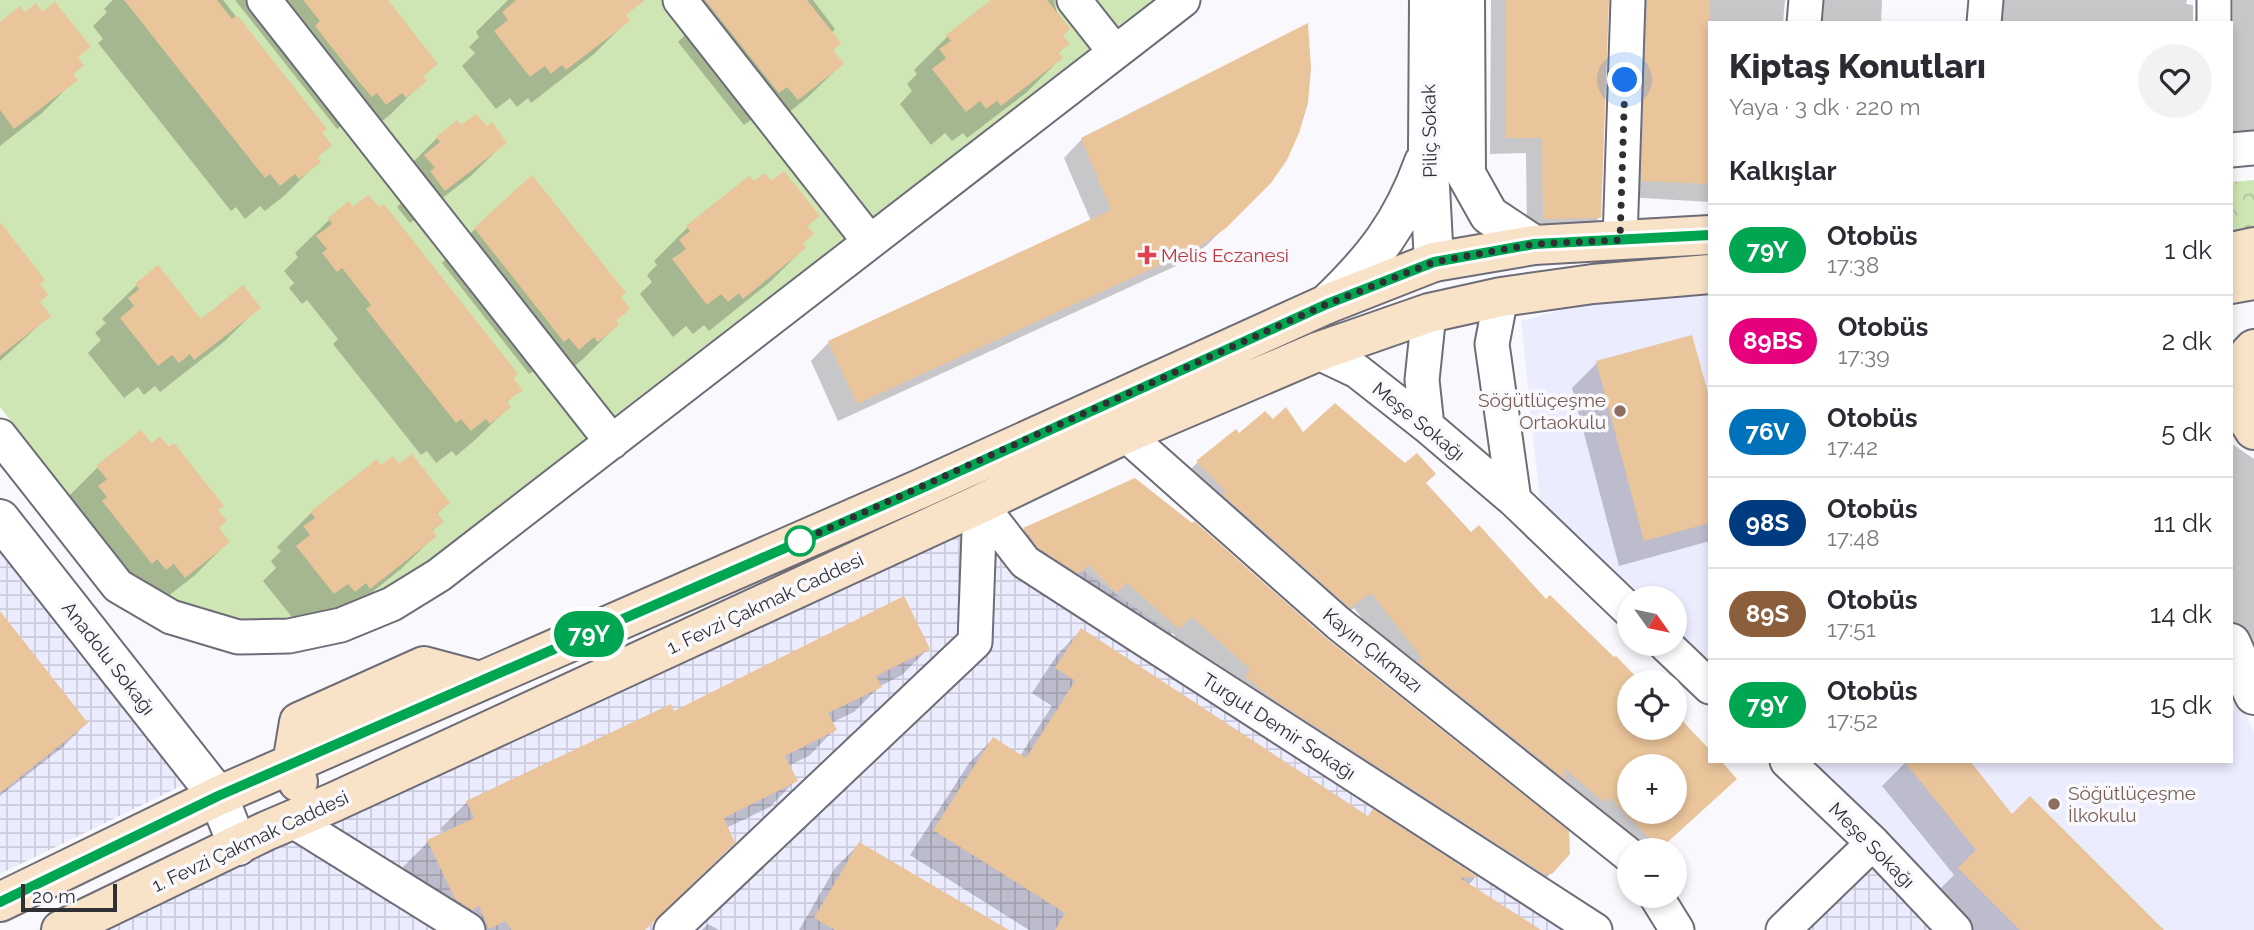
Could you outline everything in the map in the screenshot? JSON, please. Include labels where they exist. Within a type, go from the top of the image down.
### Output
[{"type":"main road","points":[[0,902],[218,796],[920,489],[1327,304],[1434,262],[1534,244],[1708,235]]},
{"type":"main road","points":[[2233,252],[2254,247]]},
{"type":"main road","points":[[1434,262],[1501,297]]},
{"type":"main road","points":[[1429,313],[1434,262]]},
{"type":"main road","name":"1. Fevzi Çakmak Caddesi","points":[[61,930],[266,831],[293,821],[979,504],[1125,434],[1317,352],[1429,313],[1501,297],[1593,284],[1708,274]]},
{"type":"main road","points":[[2233,284],[2254,280]]},
{"type":"main road","points":[[2233,339],[2254,336]]},
{"type":"main road","points":[[2254,349],[2238,378],[2239,406],[2254,431]]},
{"type":"main road","points":[[292,764],[298,781],[314,795],[334,802]]},
{"type":"street","points":[[264,0],[611,442]]},
{"type":"street","points":[[680,0],[870,242]]},
{"type":"street","points":[[1074,0],[1115,52]]},
{"type":"street","points":[[0,436],[118,586],[171,617],[238,637],[289,636],[341,625],[392,604],[439,575],[1183,0]]},
{"type":"street","name":"Piliç Sokak","points":[[1429,0],[1428,150],[1434,262]]},
{"type":"street","points":[[1465,0],[1466,174],[1489,215],[1534,244]]},
{"type":"street","points":[[1620,240],[1628,0]]},
{"type":"street","points":[[1804,21],[1806,0]]},
{"type":"street","points":[[1984,21],[1986,0]]},
{"type":"street","points":[[2214,0],[2214,21]]},
{"type":"street","points":[[2233,150],[2254,148]]},
{"type":"street","points":[[1327,304],[1362,271],[1390,234],[1412,194],[1428,150]]},
{"type":"street","points":[[1501,297],[1492,344],[1514,499]]},
{"type":"street","points":[[1427,426],[1422,380],[1429,313]]},
{"type":"street","name":"Meşe Sokağı","points":[[1317,352],[1357,371],[1427,426],[1514,499],[1617,598]]},
{"type":"street","points":[[2233,417],[2254,431]]},
{"type":"street","name":"Kayın Çıkmazı","points":[[1125,434],[1338,623],[1617,845]]},
{"type":"street","points":[[671,930],[975,642],[979,504]]},
{"type":"street","name":"Turgut Demir Sokağı","points":[[979,504],[1025,562],[1595,930]]},
{"type":"street","name":"Anadolu Sokağı","points":[[0,519],[218,796],[238,846]]},
{"type":"street","points":[[2233,648],[2254,695]]},
{"type":"street","points":[[1678,656],[1708,685]]},
{"type":"street","name":"Meşe Sokağı","points":[[1789,763],[1872,843],[1955,930]]},
{"type":"street","points":[[293,821],[468,930]]},
{"type":"street","points":[[1783,930],[1872,843]]},
{"type":"street","points":[[1663,908],[1677,930]]},
{"type":"shaded area","name":"Söğütlüçeşme Ortaokulu","points":[[1708,290],[1708,661],[1687,641],[1687,586],[1629,586],[1540,502],[1521,321],[1604,298]]},
{"type":"shaded area","points":[[1007,517],[1592,930],[37,930],[241,831]]},
{"type":"shaded area","points":[[0,541],[183,785],[0,874]]},
{"type":"shaded area","name":"Söğütlüçeşme İlkokulu","points":[[2233,686],[2254,733],[2254,930],[1972,930],[1816,763],[2233,763]]},
{"type":"shaded area","points":[[1892,844],[1972,930],[1787,930]]},
{"type":"green space","points":[[0,0],[251,0],[592,434],[429,560],[384,588],[335,608],[286,618],[240,620],[177,600],[129,572],[0,407]]},
{"type":"green space","points":[[278,0],[667,0],[851,234],[609,420]]},
{"type":"green space","points":[[692,0],[1059,0],[1095,46],[867,222]]},
{"type":"green space","points":[[1089,0],[1154,0],[1113,31]]},
{"type":"green space","points":[[2254,180],[2254,246],[2233,251],[2233,182]]},
{"type":"building","points":[[124,0],[217,0],[232,19],[237,15],[327,129],[322,133],[332,145],[317,157],[321,162],[299,179],[295,174],[280,186],[270,174],[265,178]]},
{"type":"building","points":[[303,0],[388,0],[438,64],[423,76],[427,81],[406,98],[402,93],[386,105],[377,93],[372,97],[359,82],[315,26],[320,21]]},
{"type":"building","points":[[516,0],[645,0],[626,15],[630,21],[566,70],[562,65],[551,74],[545,66],[530,77],[494,31],[508,20],[502,12]]},
{"type":"building","points":[[705,0],[807,0],[841,43],[833,50],[844,64],[798,100],[787,87],[779,93]]},
{"type":"building","points":[[991,0],[1047,0],[1070,29],[1063,35],[1070,44],[1058,52],[1063,58],[1001,106],[997,101],[986,109],[980,101],[966,112],[932,69],[946,58],[939,49],[951,41],[946,35]]},
{"type":"building","points":[[1506,0],[1609,0],[1601,218],[1543,219],[1542,138],[1505,138]]},
{"type":"building","points":[[1647,0],[1710,0],[1708,184],[1641,181]]},
{"type":"building","points":[[55,2],[91,47],[78,57],[84,65],[73,74],[78,80],[14,129],[0,110],[0,22],[20,6],[25,12],[36,3],[42,12]]},
{"type":"building","points":[[1308,23],[1311,68],[1308,103],[1299,133],[1287,160],[1271,183],[1226,228],[1199,247],[857,404],[828,341],[1111,210],[1081,138]]},
{"type":"building","points":[[476,114],[487,126],[492,122],[507,143],[445,191],[430,171],[435,168],[424,155],[440,142],[436,137],[457,120],[461,125]]},
{"type":"building","points":[[784,171],[820,216],[807,226],[814,234],[803,243],[806,248],[743,299],[739,293],[728,302],[721,294],[707,305],[672,259],[686,249],[679,240],[690,231],[686,226],[749,176],[754,181],[765,173],[771,181]]},
{"type":"building","points":[[532,175],[626,293],[621,297],[630,309],[616,321],[619,325],[598,342],[594,337],[579,350],[569,338],[564,342],[474,228]]},
{"type":"building","points":[[368,195],[379,207],[384,204],[518,374],[513,378],[523,390],[507,401],[511,407],[490,424],[486,419],[471,431],[461,419],[456,423],[366,309],[371,305],[342,268],[337,272],[322,253],[327,249],[316,236],[332,224],[328,218],[349,201],[353,207]]},
{"type":"building","points":[[0,222],[45,280],[40,284],[48,295],[40,302],[51,316],[0,356]]},
{"type":"building","points":[[158,265],[201,319],[243,285],[261,308],[194,360],[190,354],[179,363],[172,355],[158,366],[120,318],[134,306],[128,298],[139,289],[135,284]]},
{"type":"building","points":[[1692,335],[1708,393],[1708,524],[1644,541],[1596,361]]},
{"type":"building","points":[[1335,403],[1405,463],[1417,453],[1436,474],[1426,483],[1471,532],[1479,525],[1546,599],[1550,595],[1629,670],[1617,670],[1617,740],[1687,740],[1687,726],[1708,748],[1708,763],[1723,763],[1737,779],[1672,838],[1649,838],[1635,824],[1687,824],[1687,754],[1617,754],[1617,805],[1609,797],[1604,802],[1564,768],[1565,779],[1418,662],[1422,658],[1371,593],[1350,608],[1223,495],[1226,492],[1196,461],[1236,429],[1239,433],[1265,411],[1273,419],[1286,407],[1303,432]]},
{"type":"building","points":[[141,430],[152,443],[160,436],[169,447],[174,443],[224,506],[218,510],[227,521],[219,528],[230,542],[185,578],[174,564],[166,570],[157,559],[152,564],[102,501],[107,497],[98,486],[107,479],[96,466]]},
{"type":"building","points":[[412,454],[450,503],[437,513],[444,522],[432,530],[437,536],[370,589],[366,583],[355,592],[348,584],[334,594],[296,546],[310,535],[303,526],[315,518],[310,512],[377,459],[381,465],[393,456],[399,464]]},
{"type":"building","points":[[1135,478],[1192,523],[1194,521],[1326,638],[1569,831],[1570,854],[1552,874],[1544,874],[1273,699],[1245,676],[1250,669],[1192,617],[1179,629],[1127,583],[1116,593],[1089,565],[1078,574],[1038,548],[1023,528]]},
{"type":"building","points":[[904,596],[930,649],[876,676],[882,687],[828,713],[837,730],[785,756],[798,781],[724,818],[735,843],[645,930],[511,930],[506,921],[489,929],[479,906],[472,910],[455,899],[427,840],[474,818],[466,801],[671,704],[674,711]]},
{"type":"building","points":[[0,611],[88,723],[0,793]]},
{"type":"building","points":[[1081,628],[1368,816],[1373,809],[1478,877],[1460,878],[1541,930],[1055,930],[1065,913],[933,830],[993,737],[1026,758],[1075,681],[1055,668]]},
{"type":"building","points":[[1906,763],[1972,763],[2012,814],[2030,796],[2164,930],[2020,930],[1958,868],[1976,850]]},
{"type":"building","points":[[859,842],[1009,930],[835,930],[814,918]]},
{"type":"bus line","name":"79Y","points":[[0,902],[218,796],[920,489],[1327,304],[1434,262],[1534,244],[1708,235]]},
{"type":"place","name":"Melis Eczanesi","points":[[1147,255]]},
{"type":"place","name":"Söğütlüçeşme Ortaokulu","points":[[1620,411]]},
{"type":"place","name":"Söğütlüçeşme İlkokulu","points":[[2054,804]]},
{"type":"route","points":[[800,541],[798,542],[1327,304],[1434,262],[1534,244],[1620,240],[1625,80]]}]
